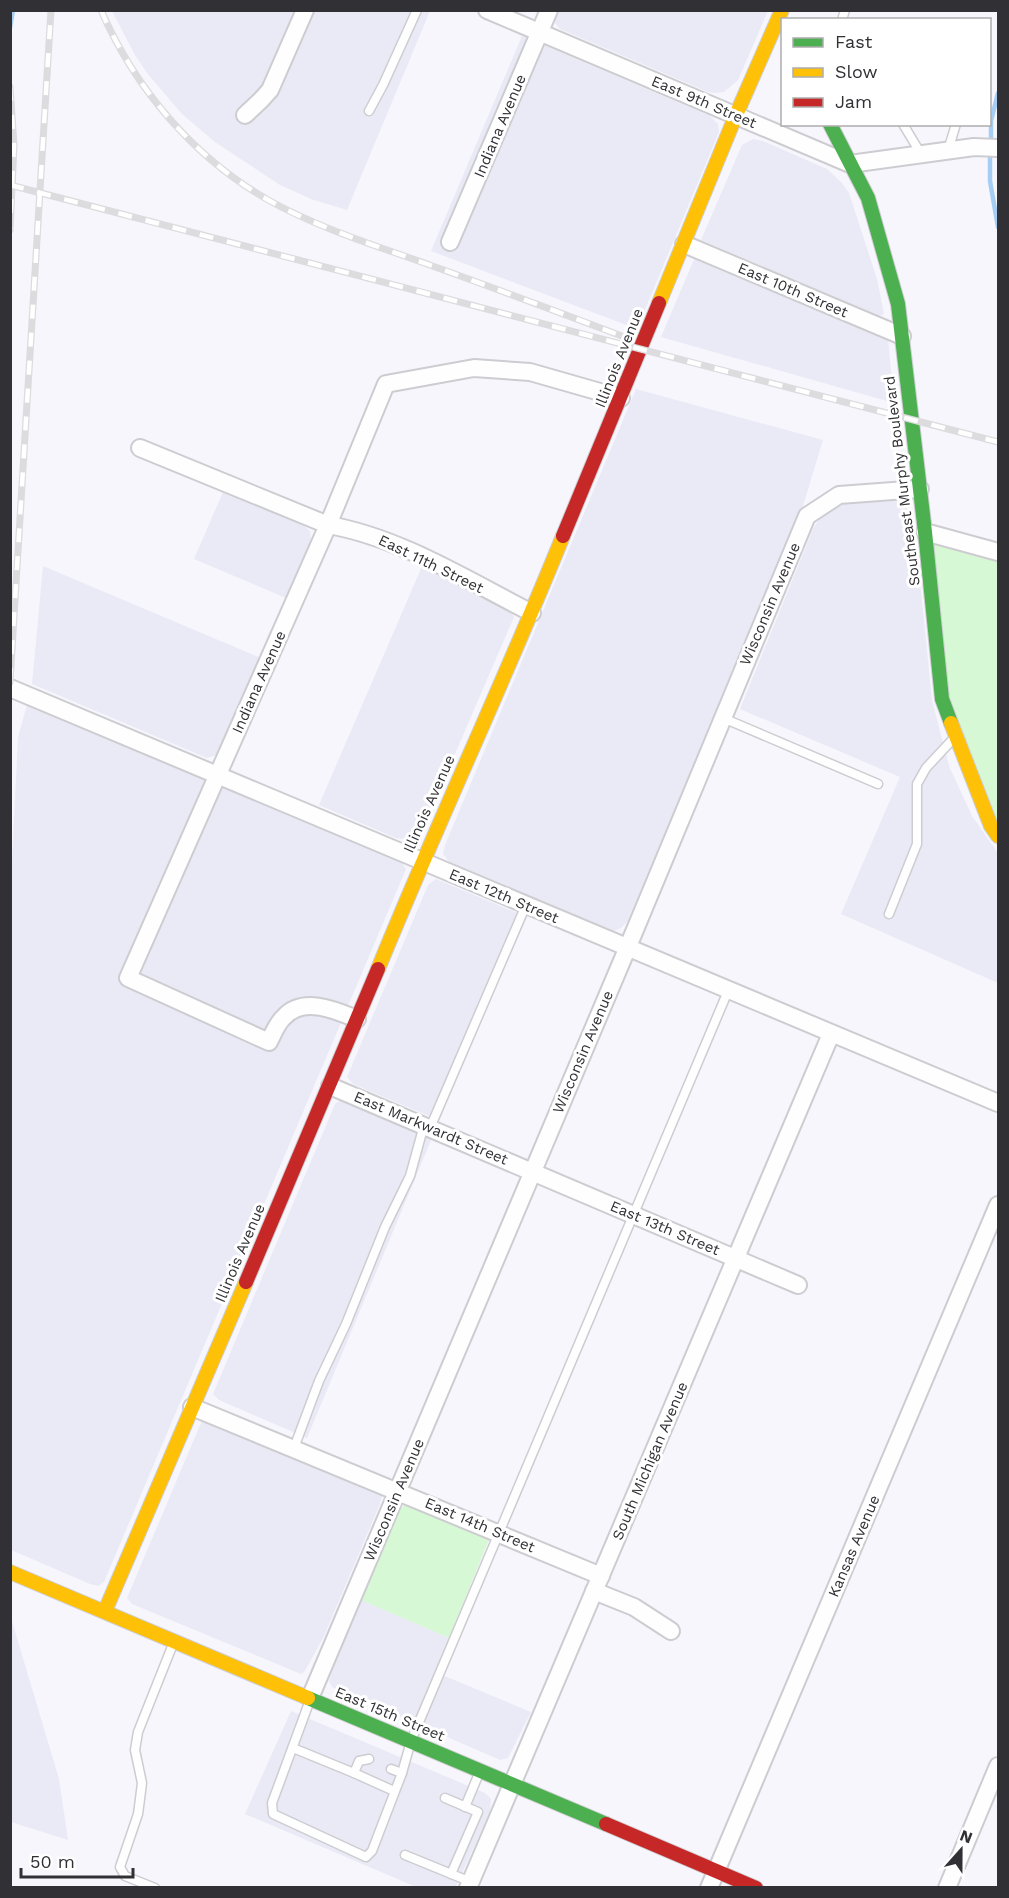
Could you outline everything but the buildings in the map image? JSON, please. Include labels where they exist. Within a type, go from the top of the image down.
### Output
[{"type":"street","points":[[244,115],[270,90],[305,10]]},
{"type":"street","name":"East 9th Street","points":[[487,10],[850,165]]},
{"type":"street","name":"Indiana Avenue","points":[[450,242],[549,10]]},
{"type":"street","name":"Illinois Avenue","points":[[105,1611],[330,1086],[422,861],[532,613],[736,115],[782,10]]},
{"type":"street","name":"Southeast Murphy Boulevard","points":[[831,126],[868,198],[898,304],[942,699],[991,826],[999,836]]},
{"type":"street","points":[[850,165],[975,147],[999,148]]},
{"type":"street","name":"East 10th Street","points":[[684,244],[902,336]]},
{"type":"street","name":"Indiana Avenue","points":[[357,1019],[322,1007],[307,1006],[295,1009],[285,1015],[269,1042],[128,978],[218,776],[386,384],[474,368],[530,372],[621,399]]},
{"type":"street","name":"East 11th Street","points":[[140,448],[327,525],[357,530],[393,543],[532,613]]},
{"type":"street","name":"Wisconsin Avenue","points":[[310,1698],[627,949],[807,516],[839,495],[920,489]]},
{"type":"street","points":[[925,532],[999,552]]},
{"type":"street","name":"East 12th Street","points":[[10,688],[627,949],[999,1103]]},
{"type":"street","name":"South Michigan Avenue","points":[[469,1885],[831,1034]]},
{"type":"street","name":"East Markwardt Street","points":[[330,1086],[532,1171]]},
{"type":"street","name":"East 13th Street","points":[[532,1171],[798,1285]]},
{"type":"street","name":"Kansas Avenue","points":[[709,1887],[999,1204]]},
{"type":"street","name":"East 14th Street","points":[[192,1407],[499,1533],[598,1584],[671,1630]]},
{"type":"street","name":"East 15th Street","points":[[10,1572],[756,1887]]},
{"type":"street","points":[[947,1887],[999,1766]]},
{"type":"lane","points":[[369,111],[417,10]]},
{"type":"lane","points":[[904,126],[921,154]]},
{"type":"lane","points":[[951,150],[949,147],[955,126]]},
{"type":"lane","points":[[723,718],[878,784]]},
{"type":"lane","points":[[889,914],[917,844],[917,784],[926,768],[956,736]]},
{"type":"lane","points":[[294,1448],[319,1381],[346,1324],[385,1227],[410,1176],[427,1126],[526,905]]},
{"type":"lane","points":[[310,1698],[272,1803],[273,1814],[366,1857],[372,1851],[402,1773],[411,1741],[728,991]]},
{"type":"lane","points":[[155,1887],[126,1876],[120,1867],[138,1814],[140,1799],[142,1783],[135,1750],[138,1732],[175,1641]]},
{"type":"lane","points":[[293,1749],[394,1791]]},
{"type":"lane","points":[[354,1773],[359,1761],[369,1759]]},
{"type":"lane","points":[[391,1769],[402,1773]]},
{"type":"lane","points":[[465,1807],[481,1770]]},
{"type":"lane","points":[[445,1798],[478,1812],[451,1874]]},
{"type":"lane","points":[[405,1855],[451,1874],[469,1885]]},
{"type":"shaded area","points":[[556,10],[768,11],[738,80],[724,92],[715,93],[560,29],[554,22]]},
{"type":"shaded area","points":[[112,11],[430,11],[347,210],[311,199],[280,185],[215,142],[182,114],[147,73]]},
{"type":"shaded area","points":[[522,36],[710,116],[718,124],[719,132],[637,329],[431,251]]},
{"type":"shaded area","points":[[753,139],[763,141],[827,169],[842,183],[849,193],[877,279],[884,314],[880,316],[701,240],[742,145]]},
{"type":"shaded area","points":[[695,257],[888,338],[894,403],[661,337]]},
{"type":"shaded area","points":[[636,389],[823,440],[803,506],[627,922],[614,931],[450,863],[443,854]]},
{"type":"shaded area","points":[[223,492],[303,525],[310,531],[311,540],[286,598],[194,559]]},
{"type":"shaded area","points":[[893,501],[906,507],[914,522],[932,700],[949,766],[972,816],[998,853],[998,983],[841,914],[900,777],[740,709],[813,529],[821,516],[831,508],[844,504]]},
{"type":"shaded area","points":[[423,564],[511,610],[514,617],[423,828],[412,838],[403,839],[319,805]]},
{"type":"shaded area","points":[[43,566],[261,658],[217,755],[207,758],[32,684]]},
{"type":"shaded area","points":[[27,705],[400,860],[406,869],[104,1582],[98,1586],[11,1550],[10,902],[18,737]]},
{"type":"shaded area","points":[[436,879],[527,917],[438,1120],[353,1084],[347,1077],[428,885]]},
{"type":"shaded area","points":[[342,1099],[432,1138],[307,1438],[219,1400],[213,1394],[335,1104]]},
{"type":"shaded area","points":[[203,1418],[380,1491],[382,1495],[324,1636],[305,1671],[301,1674],[132,1604],[127,1598]]},
{"type":"shaded area","points":[[361,1600],[449,1638],[435,1672],[531,1712],[508,1758],[500,1760],[332,1687],[329,1681]]},
{"type":"shaded area","points":[[11,1618],[59,1779],[68,1840],[11,1822]]},
{"type":"shaded area","points":[[291,1711],[485,1793],[491,1799],[490,1811],[456,1887],[416,1887],[245,1814]]},
{"type":"green space","points":[[925,532],[998,552],[998,836],[942,699]]},
{"type":"green space","points":[[407,1504],[490,1537],[449,1638],[361,1600],[399,1509]]},
{"type":"waterway","points":[[10,28],[13,10]]},
{"type":"waterway","points":[[991,144],[991,121],[998,93]]},
{"type":"waterway","points":[[990,152],[990,181],[998,227]]},
{"type":"railway","points":[[10,682],[51,10]]},
{"type":"railway","points":[[101,10],[131,67],[170,119],[217,165],[270,201],[327,228],[627,338]]},
{"type":"railway","points":[[10,87],[14,145],[10,230]]},
{"type":"railway","points":[[10,185],[998,442]]},
{"type":"traffic: fast","points":[[831,126],[868,198],[898,304],[942,699],[951,723]]},
{"type":"traffic: fast","points":[[308,1698],[606,1824]]},
{"type":"traffic: slow","points":[[659,303],[782,10]]},
{"type":"traffic: slow","points":[[378,969],[563,536]]},
{"type":"traffic: slow","points":[[951,723],[991,826],[998,836]]},
{"type":"traffic: slow","points":[[105,1611],[246,1282]]},
{"type":"traffic: slow","points":[[10,1572],[308,1698]]},
{"type":"traffic: jam","points":[[563,536],[659,303]]},
{"type":"traffic: jam","points":[[246,1282],[378,969]]},
{"type":"traffic: jam","points":[[606,1824],[756,1888]]}]
